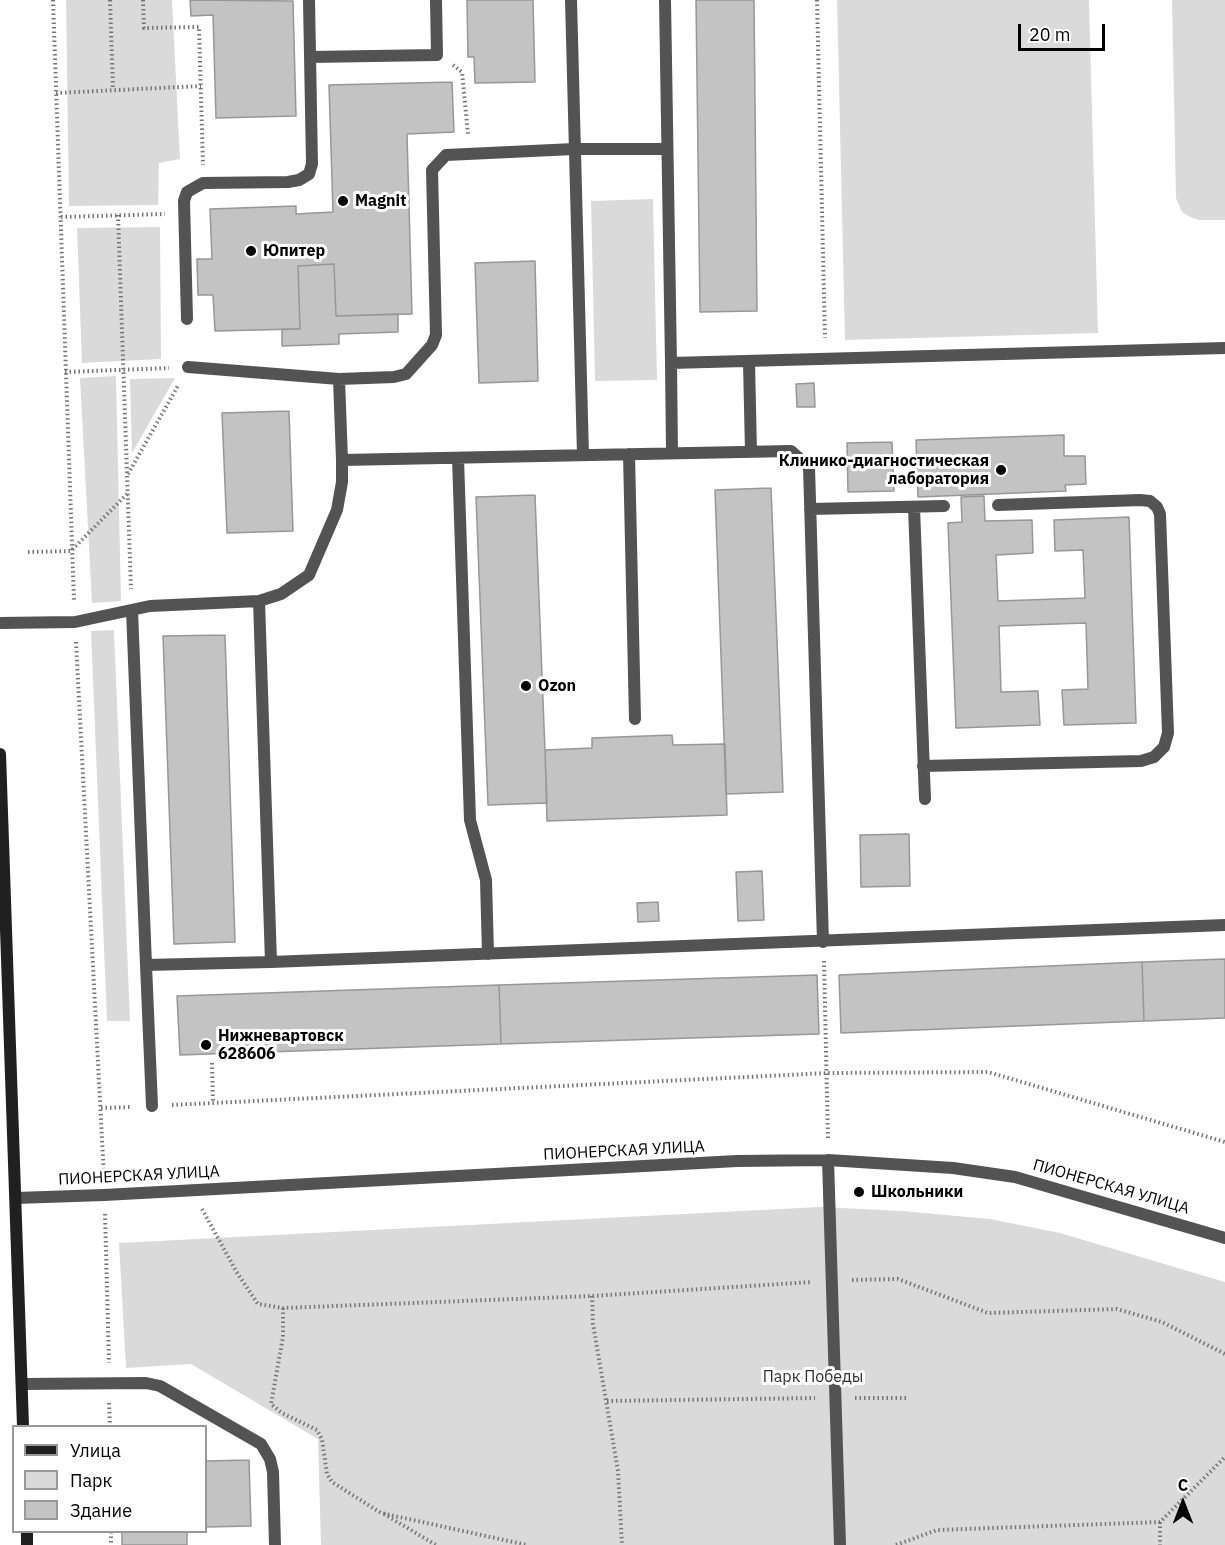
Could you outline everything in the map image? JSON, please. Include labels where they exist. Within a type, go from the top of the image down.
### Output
[{"type":"main road","points":[[0,754],[5,1042],[16,1198],[23,1425]]},
{"type":"street","points":[[187,319],[184,201],[187,192],[203,183],[288,182],[299,180],[309,174],[312,164],[309,0]]},
{"type":"street","points":[[310,57],[437,55],[436,0]]},
{"type":"street","points":[[571,0],[583,455]]},
{"type":"street","points":[[665,0],[672,453]]},
{"type":"street","points":[[188,367],[339,379],[394,377],[406,374],[432,345],[436,335],[432,170],[446,155],[470,152],[574,149],[667,149]]},
{"type":"street","points":[[671,363],[1225,348]]},
{"type":"street","points":[[749,362],[751,452]]},
{"type":"street","points":[[0,623],[75,622],[163,604],[259,601],[281,594],[309,575],[337,510],[342,482],[339,379]]},
{"type":"street","points":[[342,460],[791,451],[809,466],[823,942]]},
{"type":"street","points":[[629,454],[634,719]]},
{"type":"street","points":[[458,458],[470,820],[486,880],[488,954]]},
{"type":"street","points":[[923,766],[1141,761],[1154,757],[1164,747],[1168,733],[1161,514],[1157,507],[1150,501],[1140,500],[998,505]]},
{"type":"street","points":[[810,509],[944,506]]},
{"type":"street","points":[[914,507],[925,799]]},
{"type":"street","points":[[259,601],[271,962]]},
{"type":"street","points":[[132,610],[152,1106]]},
{"type":"street","points":[[146,965],[823,942],[1225,925]]},
{"type":"street","points":[[828,1160],[840,1545]]},
{"type":"street","name":"ПИОНЕРСКАЯ УЛИЦА","points":[[16,1198],[737,1161],[828,1160],[953,1168],[1015,1177],[1225,1238]]},
{"type":"street","points":[[22,1384],[109,1383],[160,1386],[177,1393],[261,1444],[270,1459],[273,1472],[275,1545]]},
{"type":"path","points":[[53,0],[71,551],[101,1108],[110,1425]]},
{"type":"path","points":[[110,0],[113,89]]},
{"type":"path","points":[[143,0],[144,28],[199,27],[203,183]]},
{"type":"path","points":[[817,0],[825,358]]},
{"type":"path","points":[[437,55],[462,72],[470,152]]},
{"type":"path","points":[[56,93],[201,86]]},
{"type":"path","points":[[61,217],[155,214]]},
{"type":"path","points":[[118,215],[132,610]]},
{"type":"path","points":[[65,372],[188,367]]},
{"type":"path","points":[[127,476],[188,367]]},
{"type":"path","points":[[28,552],[71,551],[128,494]]},
{"type":"path","points":[[823,942],[828,1134]]},
{"type":"path","points":[[212,1063],[213,1103]]},
{"type":"path","points":[[101,1108],[828,1073],[988,1072],[1225,1142]]},
{"type":"path","points":[[191,1190],[236,1271],[258,1304],[283,1308],[592,1296],[898,1279],[988,1314],[1117,1309],[1162,1322],[1225,1354]]},
{"type":"path","points":[[592,1296],[593,1324],[608,1401],[618,1471],[622,1545]]},
{"type":"path","points":[[283,1308],[284,1337],[271,1404],[282,1413],[317,1430],[322,1439],[327,1474],[333,1482],[436,1545]]},
{"type":"path","points":[[608,1401],[906,1398]]},
{"type":"path","points":[[896,1545],[937,1530],[1160,1522],[1225,1457]]},
{"type":"path","points":[[381,1512],[527,1545]]},
{"type":"path","points":[[1160,1522],[1160,1545]]},
{"type":"green space","points":[[66,0],[172,0],[180,159],[159,163],[158,205],[69,206]]},
{"type":"green space","points":[[837,0],[1089,0],[1098,333],[845,340]]},
{"type":"green space","points":[[1172,0],[1225,0],[1225,220],[1199,220],[1190,217],[1182,212],[1176,198]]},
{"type":"green space","points":[[653,199],[657,380],[595,381],[591,201]]},
{"type":"green space","points":[[160,227],[161,359],[82,363],[77,228]]},
{"type":"green space","points":[[116,376],[121,601],[92,603],[80,378]]},
{"type":"green space","points":[[175,378],[132,453],[130,379]]},
{"type":"green space","points":[[114,630],[130,1021],[107,1021],[91,631]]},
{"type":"green space","name":"Парк Победы","points":[[820,1207],[990,1219],[1060,1233],[1225,1282],[1225,1545],[321,1545],[318,1439],[191,1364],[126,1368],[119,1243]]},
{"type":"building","points":[[190,0],[293,1],[296,116],[216,118],[213,15],[191,16]]},
{"type":"building","points":[[467,0],[533,0],[535,82],[475,83],[474,57],[468,57]]},
{"type":"building","points":[[696,0],[754,0],[757,311],[700,312]]},
{"type":"building","points":[[452,82],[454,132],[407,134],[412,314],[336,316],[334,264],[298,266],[300,329],[215,331],[213,295],[198,295],[197,259],[212,259],[210,209],[296,206],[296,214],[333,212],[329,85]]},
{"type":"building","points":[[535,261],[538,381],[479,383],[475,263]]},
{"type":"building","points":[[334,264],[336,316],[398,314],[398,332],[339,334],[339,344],[282,346],[282,329],[300,329],[298,266]]},
{"type":"building","points":[[814,383],[815,407],[797,407],[796,384]]},
{"type":"building","points":[[289,411],[293,531],[227,533],[222,413]]},
{"type":"building","name":"Клинико-диагностическая лаборатория","points":[[1064,435],[1064,456],[1085,456],[1086,484],[1065,485],[1066,491],[918,497],[916,440]]},
{"type":"building","points":[[892,442],[894,491],[848,492],[847,443]]},
{"type":"building","points":[[771,488],[783,792],[726,794],[715,490]]},
{"type":"building","points":[[535,495],[547,803],[488,805],[476,497]]},
{"type":"building","points":[[984,496],[985,521],[1032,520],[1033,553],[996,555],[998,601],[1085,598],[1083,550],[1055,551],[1054,520],[1129,517],[1136,723],[1064,725],[1062,690],[1088,689],[1086,623],[999,626],[1001,692],[1038,691],[1040,725],[956,728],[948,523],[962,522],[961,497]]},
{"type":"building","points":[[225,635],[235,942],[174,944],[163,636]]},
{"type":"building","points":[[672,735],[673,745],[725,744],[727,815],[547,821],[545,750],[592,748],[592,738]]},
{"type":"building","points":[[909,834],[910,886],[861,887],[860,835]]},
{"type":"building","points":[[762,871],[764,920],[738,921],[736,872]]},
{"type":"building","points":[[658,902],[659,921],[638,922],[637,903]]},
{"type":"building","points":[[1225,959],[1225,1018],[1144,1021],[1142,962]]},
{"type":"building","points":[[1142,962],[1144,1021],[841,1033],[839,975]]},
{"type":"building","points":[[817,975],[819,1034],[501,1044],[499,985]]},
{"type":"building","points":[[499,985],[501,1044],[180,1055],[177,996]]},
{"type":"building","points":[[249,1460],[251,1526],[207,1527],[207,1461]]},
{"type":"building","points":[[122,1533],[187,1533],[187,1545],[122,1545]]},
{"type":"place","name":"Magnit","points":[[343,201]]},
{"type":"place","name":"Юпитер","points":[[251,251]]},
{"type":"place","name":"Клинико-диагностическая лаборатория","points":[[1001,470]]},
{"type":"place","name":"Ozon","points":[[526,686]]},
{"type":"place","name":"Нижневартовск 628606","points":[[206,1045]]},
{"type":"place","name":"Школьники","points":[[859,1192]]}]
